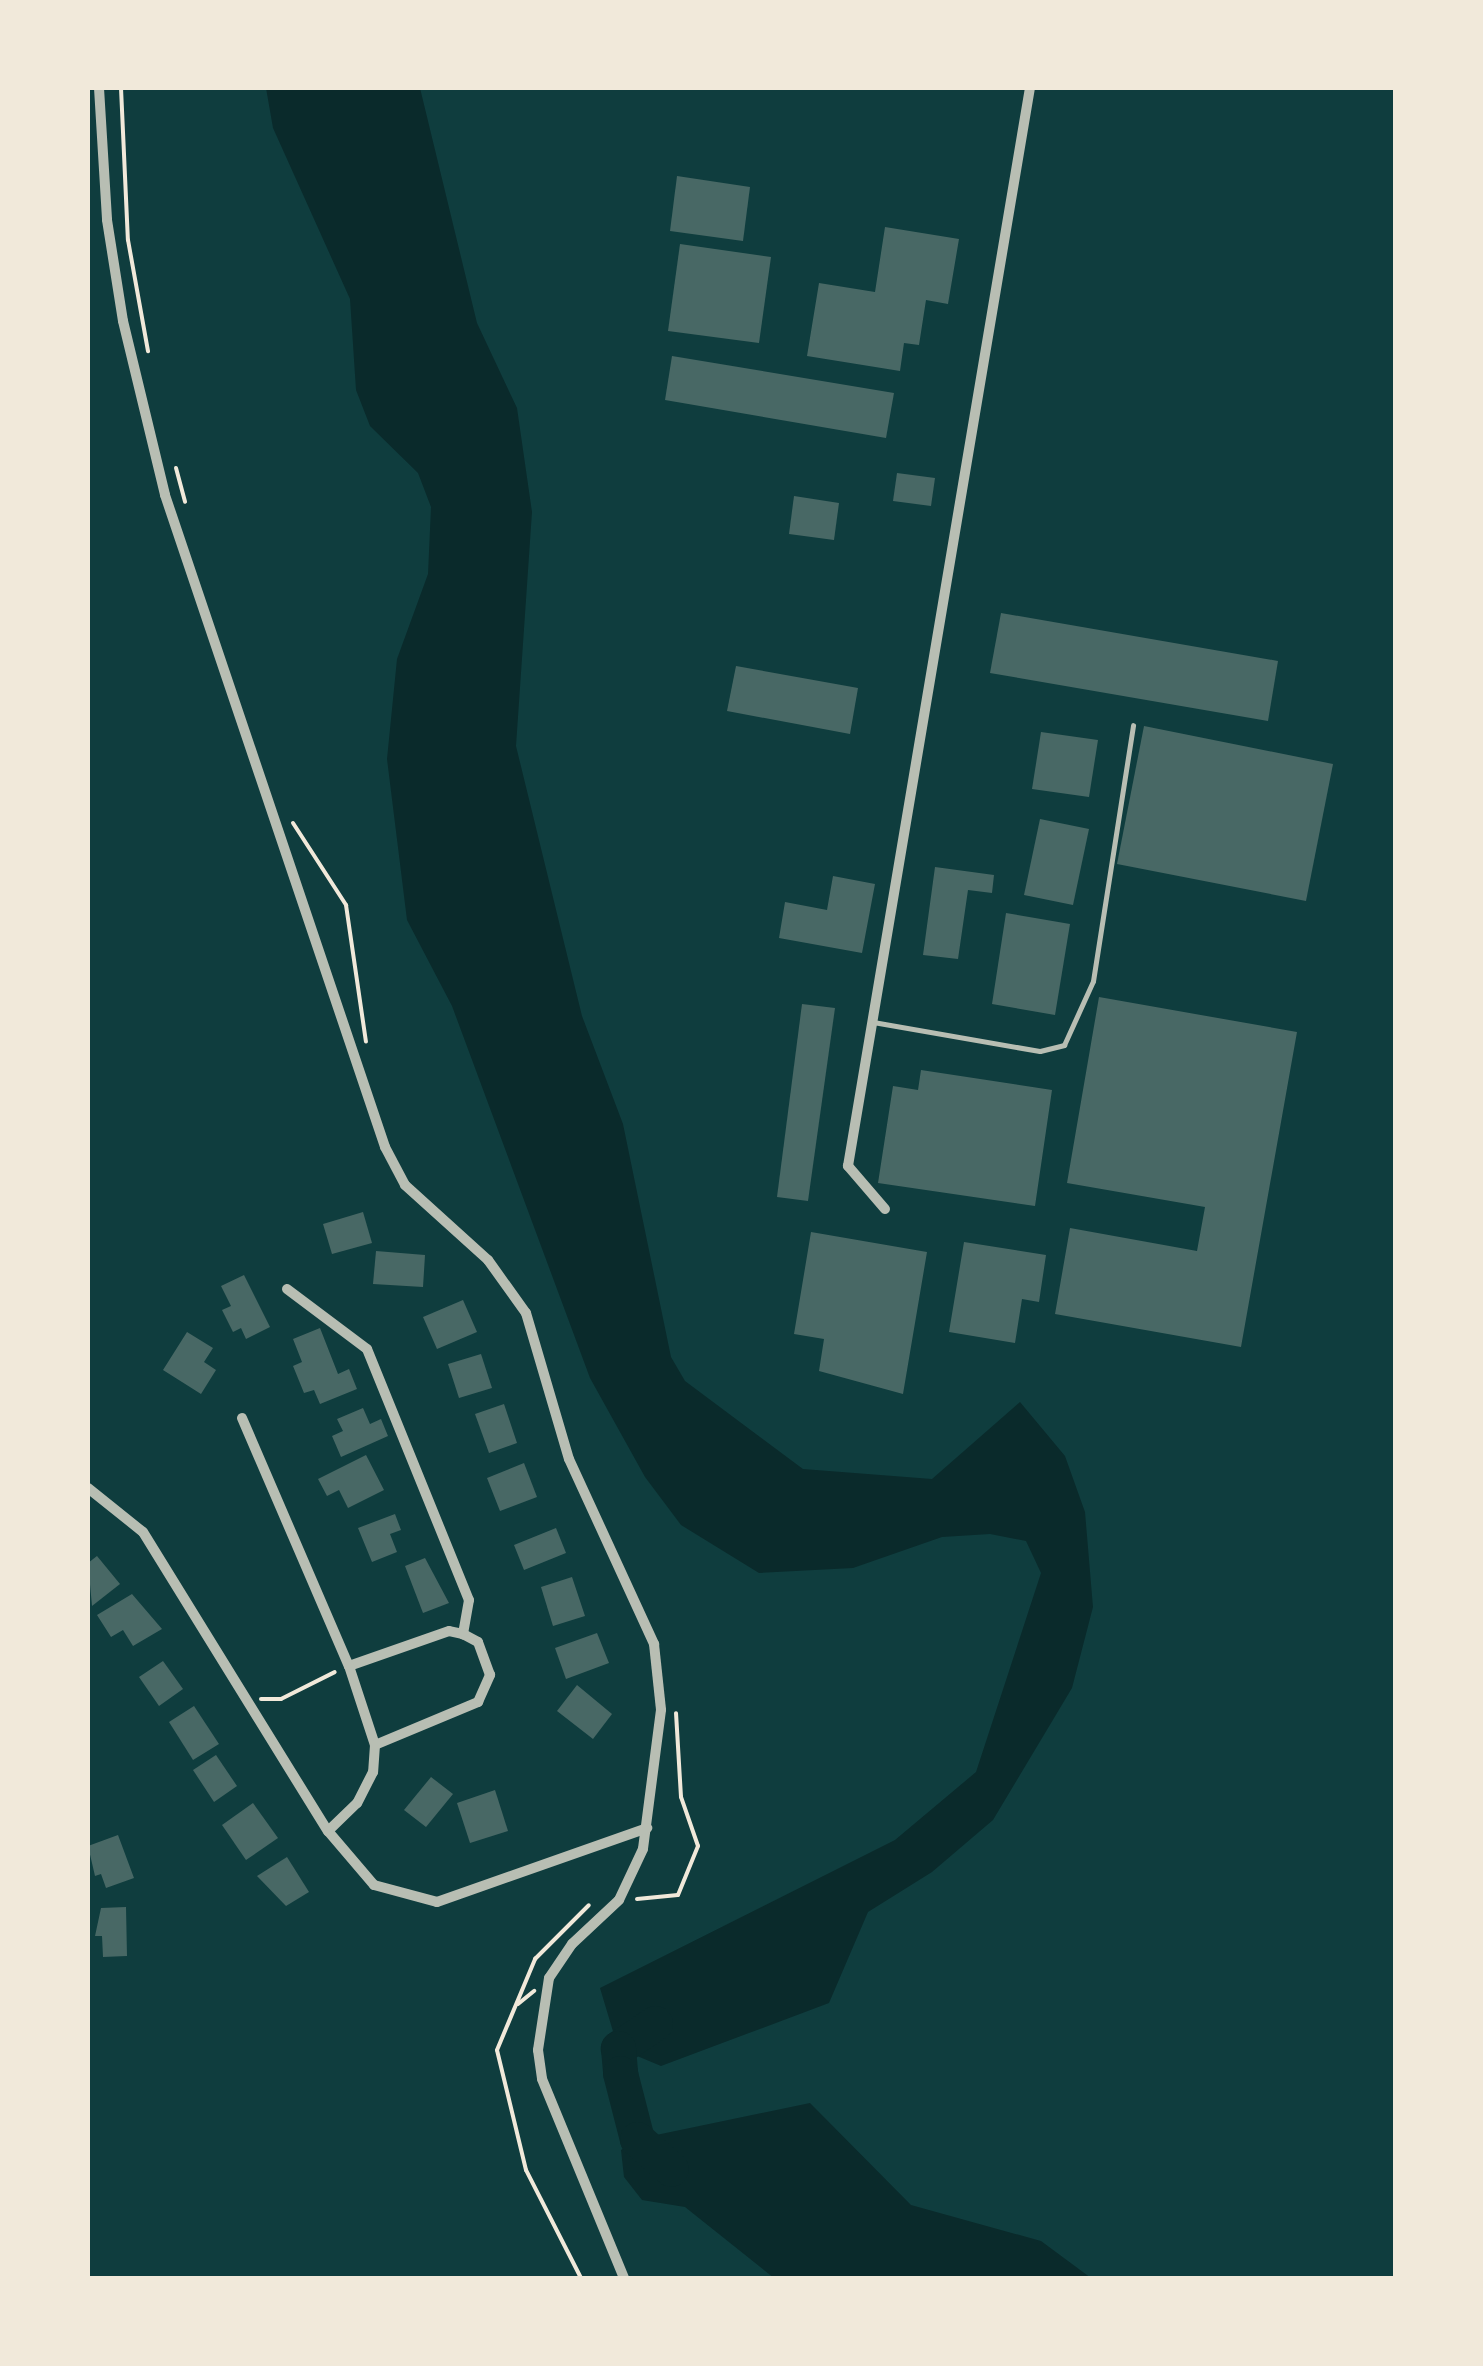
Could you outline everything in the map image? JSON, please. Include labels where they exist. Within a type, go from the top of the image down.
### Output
[{"type":"street","points":[[99,88],[108,220],[123,321],[166,495],[385,1147],[405,1185],[488,1260],[526,1313],[570,1459],[654,1644],[662,1710],[647,1828],[620,1900],[548,1978],[538,2050],[542,2079],[624,2278]]},
{"type":"street","points":[[885,1210],[848,1166],[1030,88]]},
{"type":"street","points":[[287,1289],[367,1349],[469,1600],[463,1634]]},
{"type":"street","points":[[242,1418],[349,1666],[375,1746],[372,1772],[357,1803],[328,1831]]},
{"type":"street","points":[[88,1488],[143,1532],[328,1831],[374,1886],[437,1902],[647,1828]]},
{"type":"street","points":[[349,1666],[448,1631],[478,1642],[490,1675],[478,1702],[375,1746]]},
{"type":"lane","points":[[873,1022],[1040,1051],[1064,1045],[1093,981],[1133,725]]},
{"type":"path","points":[[248,1700],[281,1699],[321,1677]]},
{"type":"water","points":[[266,88],[420,88],[477,323],[517,408],[532,512],[516,746],[582,1016],[623,1124],[671,1357],[685,1381],[803,1469],[932,1479],[1020,1402],[1065,1456],[1085,1512],[1093,1607],[1072,1688],[993,1820],[932,1872],[868,1912],[829,2003],[661,2066],[618,2048],[600,1988],[895,1840],[976,1772],[1041,1573],[1026,1541],[990,1534],[942,1537],[853,1568],[759,1573],[681,1525],[645,1477],[590,1378],[452,1006],[407,920],[387,759],[397,659],[428,574],[431,507],[418,473],[370,426],[356,390],[350,299],[273,128]]},
{"type":"water","points":[[810,2103],[911,2205],[1041,2241],[1091,2278],[774,2278],[685,2207],[642,2200],[624,2177],[621,2150],[637,2139]]},
{"type":"building","points":[[677,176],[750,187],[743,241],[670,231]]},
{"type":"building","points":[[885,227],[959,239],[948,304],[926,300],[919,345],[904,343],[900,371],[807,356],[819,283],[875,292]]},
{"type":"building","points":[[680,244],[771,257],[759,343],[668,331]]},
{"type":"building","points":[[672,356],[894,393],[886,438],[665,400]]},
{"type":"building","points":[[897,473],[935,478],[931,506],[893,501]]},
{"type":"building","points":[[794,496],[839,503],[834,540],[789,534]]},
{"type":"building","points":[[1001,613],[1278,661],[1268,721],[990,673]]},
{"type":"building","points":[[736,666],[858,688],[850,734],[727,711]]},
{"type":"building","points":[[1144,726],[1333,764],[1306,901],[1117,864]]},
{"type":"building","points":[[1041,732],[1098,740],[1089,797],[1032,789]]},
{"type":"building","points":[[1040,819],[1089,829],[1073,905],[1024,895]]},
{"type":"building","points":[[935,867],[994,875],[992,893],[968,890],[958,959],[923,955]]},
{"type":"building","points":[[833,876],[875,884],[862,953],[779,938],[785,902],[827,910]]},
{"type":"building","points":[[1006,913],[1070,924],[1055,1015],[992,1004]]},
{"type":"building","points":[[1099,997],[1297,1032],[1241,1347],[1055,1314],[1070,1228],[1197,1251],[1205,1207],[1067,1183]]},
{"type":"building","points":[[802,1004],[835,1008],[808,1201],[777,1197]]},
{"type":"building","points":[[921,1070],[1052,1090],[1035,1206],[878,1183],[893,1086],[918,1090]]},
{"type":"building","points":[[363,1212],[372,1243],[332,1254],[323,1224]]},
{"type":"building","points":[[811,1232],[927,1252],[903,1394],[819,1371],[824,1339],[794,1334]]},
{"type":"building","points":[[964,1242],[1046,1255],[1039,1302],[1022,1299],[1015,1343],[949,1332]]},
{"type":"building","points":[[376,1251],[425,1255],[423,1287],[373,1284]]},
{"type":"building","points":[[244,1275],[270,1327],[246,1339],[241,1328],[233,1332],[222,1310],[231,1306],[221,1286]]},
{"type":"building","points":[[463,1300],[477,1332],[437,1349],[423,1317]]},
{"type":"building","points":[[320,1328],[338,1374],[349,1369],[357,1389],[320,1404],[314,1390],[304,1393],[293,1366],[302,1362],[293,1339]]},
{"type":"building","points":[[187,1332],[213,1348],[204,1362],[216,1370],[201,1394],[163,1370]]},
{"type":"building","points":[[481,1354],[492,1388],[459,1398],[448,1364]]},
{"type":"building","points":[[504,1404],[517,1443],[489,1453],[475,1414]]},
{"type":"building","points":[[363,1408],[370,1424],[381,1419],[388,1436],[341,1457],[332,1436],[343,1431],[337,1419]]},
{"type":"building","points":[[366,1455],[384,1490],[348,1508],[339,1490],[327,1496],[318,1479]]},
{"type":"building","points":[[524,1463],[537,1497],[500,1511],[487,1478]]},
{"type":"building","points":[[395,1514],[401,1530],[390,1534],[397,1552],[372,1562],[358,1528]]},
{"type":"building","points":[[556,1528],[566,1553],[524,1570],[514,1545]]},
{"type":"building","points":[[97,1556],[120,1584],[92,1606],[88,1563]]},
{"type":"building","points":[[425,1558],[449,1603],[423,1613],[405,1566]]},
{"type":"building","points":[[572,1577],[585,1616],[553,1626],[541,1587]]},
{"type":"building","points":[[132,1594],[162,1629],[133,1646],[123,1630],[111,1637],[97,1615]]},
{"type":"building","points":[[597,1633],[609,1663],[566,1679],[555,1648]]},
{"type":"building","points":[[163,1661],[183,1689],[159,1706],[139,1677]]},
{"type":"building","points":[[577,1685],[612,1714],[593,1739],[557,1711]]},
{"type":"building","points":[[194,1706],[219,1744],[193,1760],[169,1722]]},
{"type":"building","points":[[216,1755],[237,1786],[214,1802],[193,1770]]},
{"type":"building","points":[[431,1777],[453,1794],[426,1827],[404,1810]]},
{"type":"building","points":[[495,1790],[508,1831],[470,1843],[457,1803]]},
{"type":"building","points":[[253,1803],[278,1838],[246,1860],[222,1825]]},
{"type":"building","points":[[118,1835],[134,1878],[106,1888],[101,1874],[95,1876],[88,1846]]},
{"type":"building","points":[[287,1857],[309,1892],[286,1906],[257,1876]]},
{"type":"building","points":[[126,1907],[127,1956],[103,1957],[102,1936],[95,1936],[101,1908]]},
{"type":"waterway","points":[[655,2023],[618,2048],[620,2073],[637,2139],[671,2169]]}]
